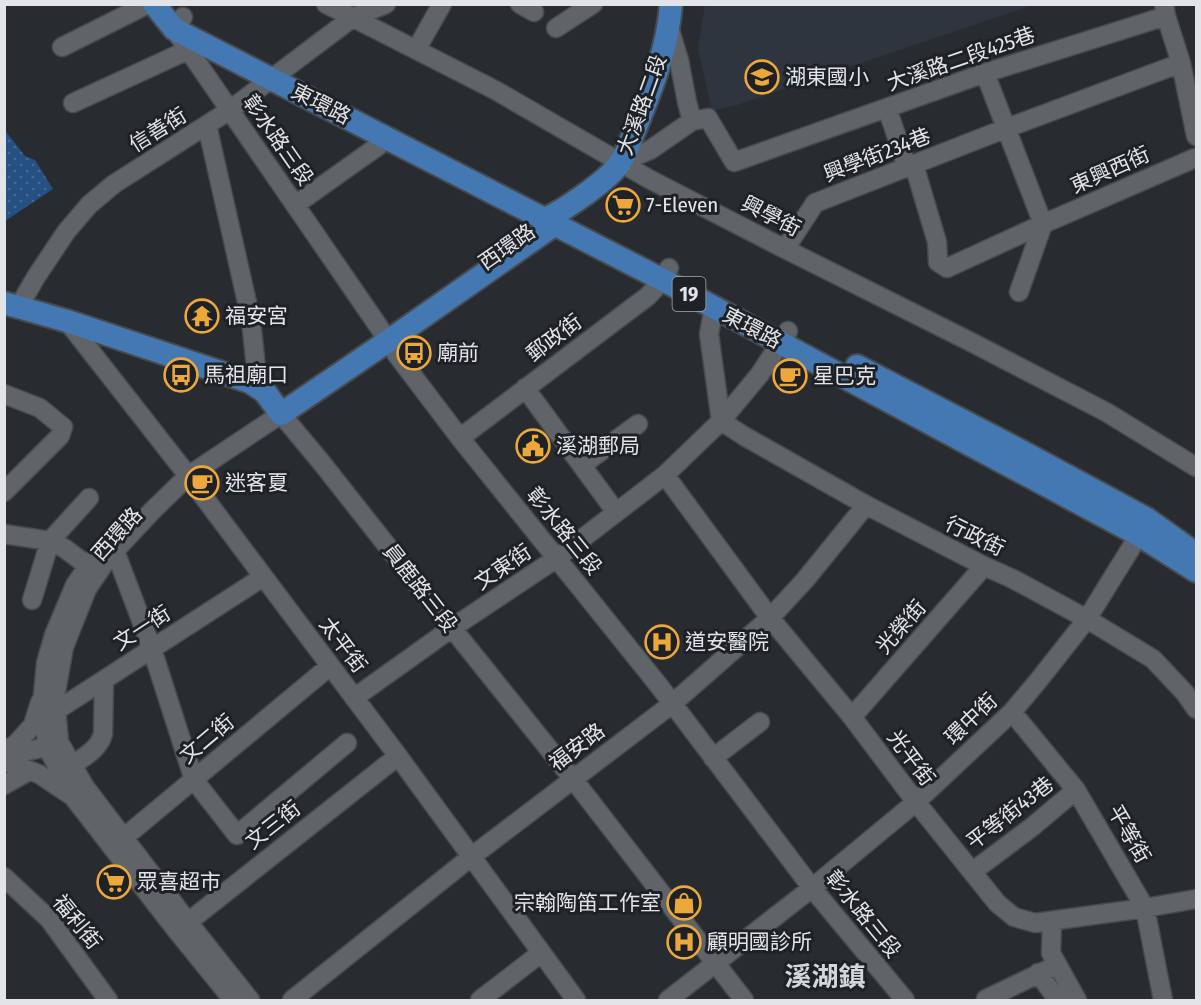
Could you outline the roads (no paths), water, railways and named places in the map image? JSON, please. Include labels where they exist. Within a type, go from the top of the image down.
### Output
[{"type":"main road","name":"19","points":[[154,4],[177,17]]},
{"type":"main road","name":"大溪路二段","points":[[552,219],[604,179],[621,162],[655,75],[669,27],[671,4]]},
{"type":"main road","name":"東環路","points":[[177,17],[223,40],[388,139],[666,274],[785,337],[1021,451],[1143,527],[1197,554]]},
{"type":"main road","name":"東環路","points":[[278,74],[552,219]]},
{"type":"main road","name":"西環路","points":[[278,410],[386,338],[552,219]]},
{"type":"main road","name":"東環路","points":[[666,274],[714,307],[785,337]]},
{"type":"main road","name":"員鹿路三段","points":[[11,305],[67,321],[250,382],[265,392],[278,410]]},
{"type":"main road","name":"東環路","points":[[1143,527],[1197,571]]},
{"type":"street","points":[[62,47],[148,4]]},
{"type":"street","name":"興學街","points":[[326,4],[495,90],[649,179],[969,340],[1106,412],[1197,467]]},
{"type":"street","name":"信善街","points":[[11,305],[36,277],[66,232],[89,205],[114,184],[230,110],[352,18],[386,4]]},
{"type":"street","points":[[416,50],[442,4]]},
{"type":"street","points":[[556,28],[593,4]]},
{"type":"street","points":[[1165,10],[1181,63],[1197,136]]},
{"type":"street","name":"大溪路二段425巷","points":[[692,121],[708,118],[734,162],[1165,10]]},
{"type":"street","name":"彰水路三段","points":[[177,17],[188,50],[397,354],[460,438],[672,704],[812,888],[905,1000]]},
{"type":"street","points":[[621,162],[650,150],[692,121],[679,60],[669,27]]},
{"type":"street","points":[[73,103],[188,50]]},
{"type":"street","name":"興學街234巷","points":[[785,249],[815,203],[1181,63]]},
{"type":"street","points":[[986,73],[1043,224],[1019,292]]},
{"type":"street","points":[[887,108],[910,166]]},
{"type":"street","points":[[207,125],[251,320],[258,387]]},
{"type":"street","points":[[295,205],[388,139]]},
{"type":"street","name":"東興西街","points":[[910,166],[937,242],[938,262],[947,267],[1196,158]]},
{"type":"street","name":"郵政街","points":[[460,438],[648,296],[666,274]]},
{"type":"street","points":[[714,307],[710,334],[721,421]]},
{"type":"street","name":"太平街","points":[[67,321],[185,472],[398,756],[576,1000]]},
{"type":"street","name":"文東街","points":[[354,698],[452,628],[557,558],[665,475],[721,421],[760,374],[785,337]]},
{"type":"street","points":[[525,388],[616,512]]},
{"type":"street","points":[[4,394],[40,408],[63,427],[60,436],[4,492]]},
{"type":"street","name":"西環路","points":[[51,714],[43,695],[46,663],[54,635],[75,585],[88,566],[130,517],[185,472],[278,410]]},
{"type":"street","name":"員鹿路三段","points":[[278,410],[573,778],[744,1000]]},
{"type":"street","name":"行政街","points":[[721,421],[866,506],[1013,579],[1087,619],[1153,659],[1197,709]]},
{"type":"street","points":[[582,465],[638,424]]},
{"type":"street","name":"西環路","points":[[118,843],[74,798],[53,744],[51,714],[64,647],[87,589],[108,558],[151,513],[185,472]]},
{"type":"street","name":"光平街","points":[[665,475],[770,618],[852,717],[997,903],[1014,917],[1035,924],[1197,899]]},
{"type":"street","points":[[32,600],[50,541],[89,498]]},
{"type":"street","name":"福安路","points":[[292,1000],[471,857],[672,704],[770,618],[805,580],[866,506]]},
{"type":"street","name":"環中街","points":[[668,1000],[812,888],[916,802],[1011,712],[1087,619],[1143,527]]},
{"type":"street","points":[[4,534],[50,541],[64,548],[88,566]]},
{"type":"street","points":[[115,551],[152,649],[194,780],[237,835],[347,744]]},
{"type":"street","name":"光榮街","points":[[852,717],[984,566]]},
{"type":"street","name":"文一街","points":[[51,714],[263,577]]},
{"type":"street","name":"文二街","points":[[118,843],[330,666]]},
{"type":"street","points":[[73,765],[98,746],[101,740],[104,680]]},
{"type":"street","points":[[4,754],[33,725],[43,695]]},
{"type":"street","name":"平等街","points":[[1011,712],[1076,790],[1145,908],[1162,1000]]},
{"type":"street","points":[[713,758],[760,722]]},
{"type":"street","points":[[4,754],[53,744]]},
{"type":"street","name":"西環路","points":[[53,744],[73,765],[118,843],[182,927],[233,1000]]},
{"type":"street","name":"文三街","points":[[182,927],[398,756]]},
{"type":"street","points":[[4,761],[39,774],[74,798]]},
{"type":"street","points":[[4,785],[29,771]]},
{"type":"street","name":"平等街43巷","points":[[972,872],[1032,827],[1076,790]]},
{"type":"street","name":"福利街","points":[[4,876],[49,919],[108,1000]]},
{"type":"street","points":[[1052,921],[1051,954],[1077,1000]]},
{"type":"street","name":"西環路","points":[[182,927],[250,1000]]},
{"type":"street","points":[[480,1000],[541,953]]},
{"type":"street","points":[[986,999],[1058,965]]},
{"type":"street","points":[[1038,973],[1058,1000]]},
{"type":"place","name":"湖東國小","points":[[762,77]]},
{"type":"place","name":"7-Eleven","points":[[623,205]]},
{"type":"place","name":"福安宮","points":[[202,316]]},
{"type":"place","name":"廟前","points":[[414,353]]},
{"type":"place","name":"馬祖廟口","points":[[181,375]]},
{"type":"place","name":"星巴克","points":[[790,376]]},
{"type":"place","name":"溪湖郵局","points":[[533,446]]},
{"type":"place","name":"迷客夏","points":[[202,483]]},
{"type":"place","name":"道安醫院","points":[[662,642]]},
{"type":"place","name":"眾喜超市","points":[[114,882]]},
{"type":"place","name":"宗翰陶笛工作室","points":[[684,903]]},
{"type":"place","name":"顧明國診所","points":[[684,942]]},
{"type":"district","name":"溪湖鎮","points":[[825,977]]}]
